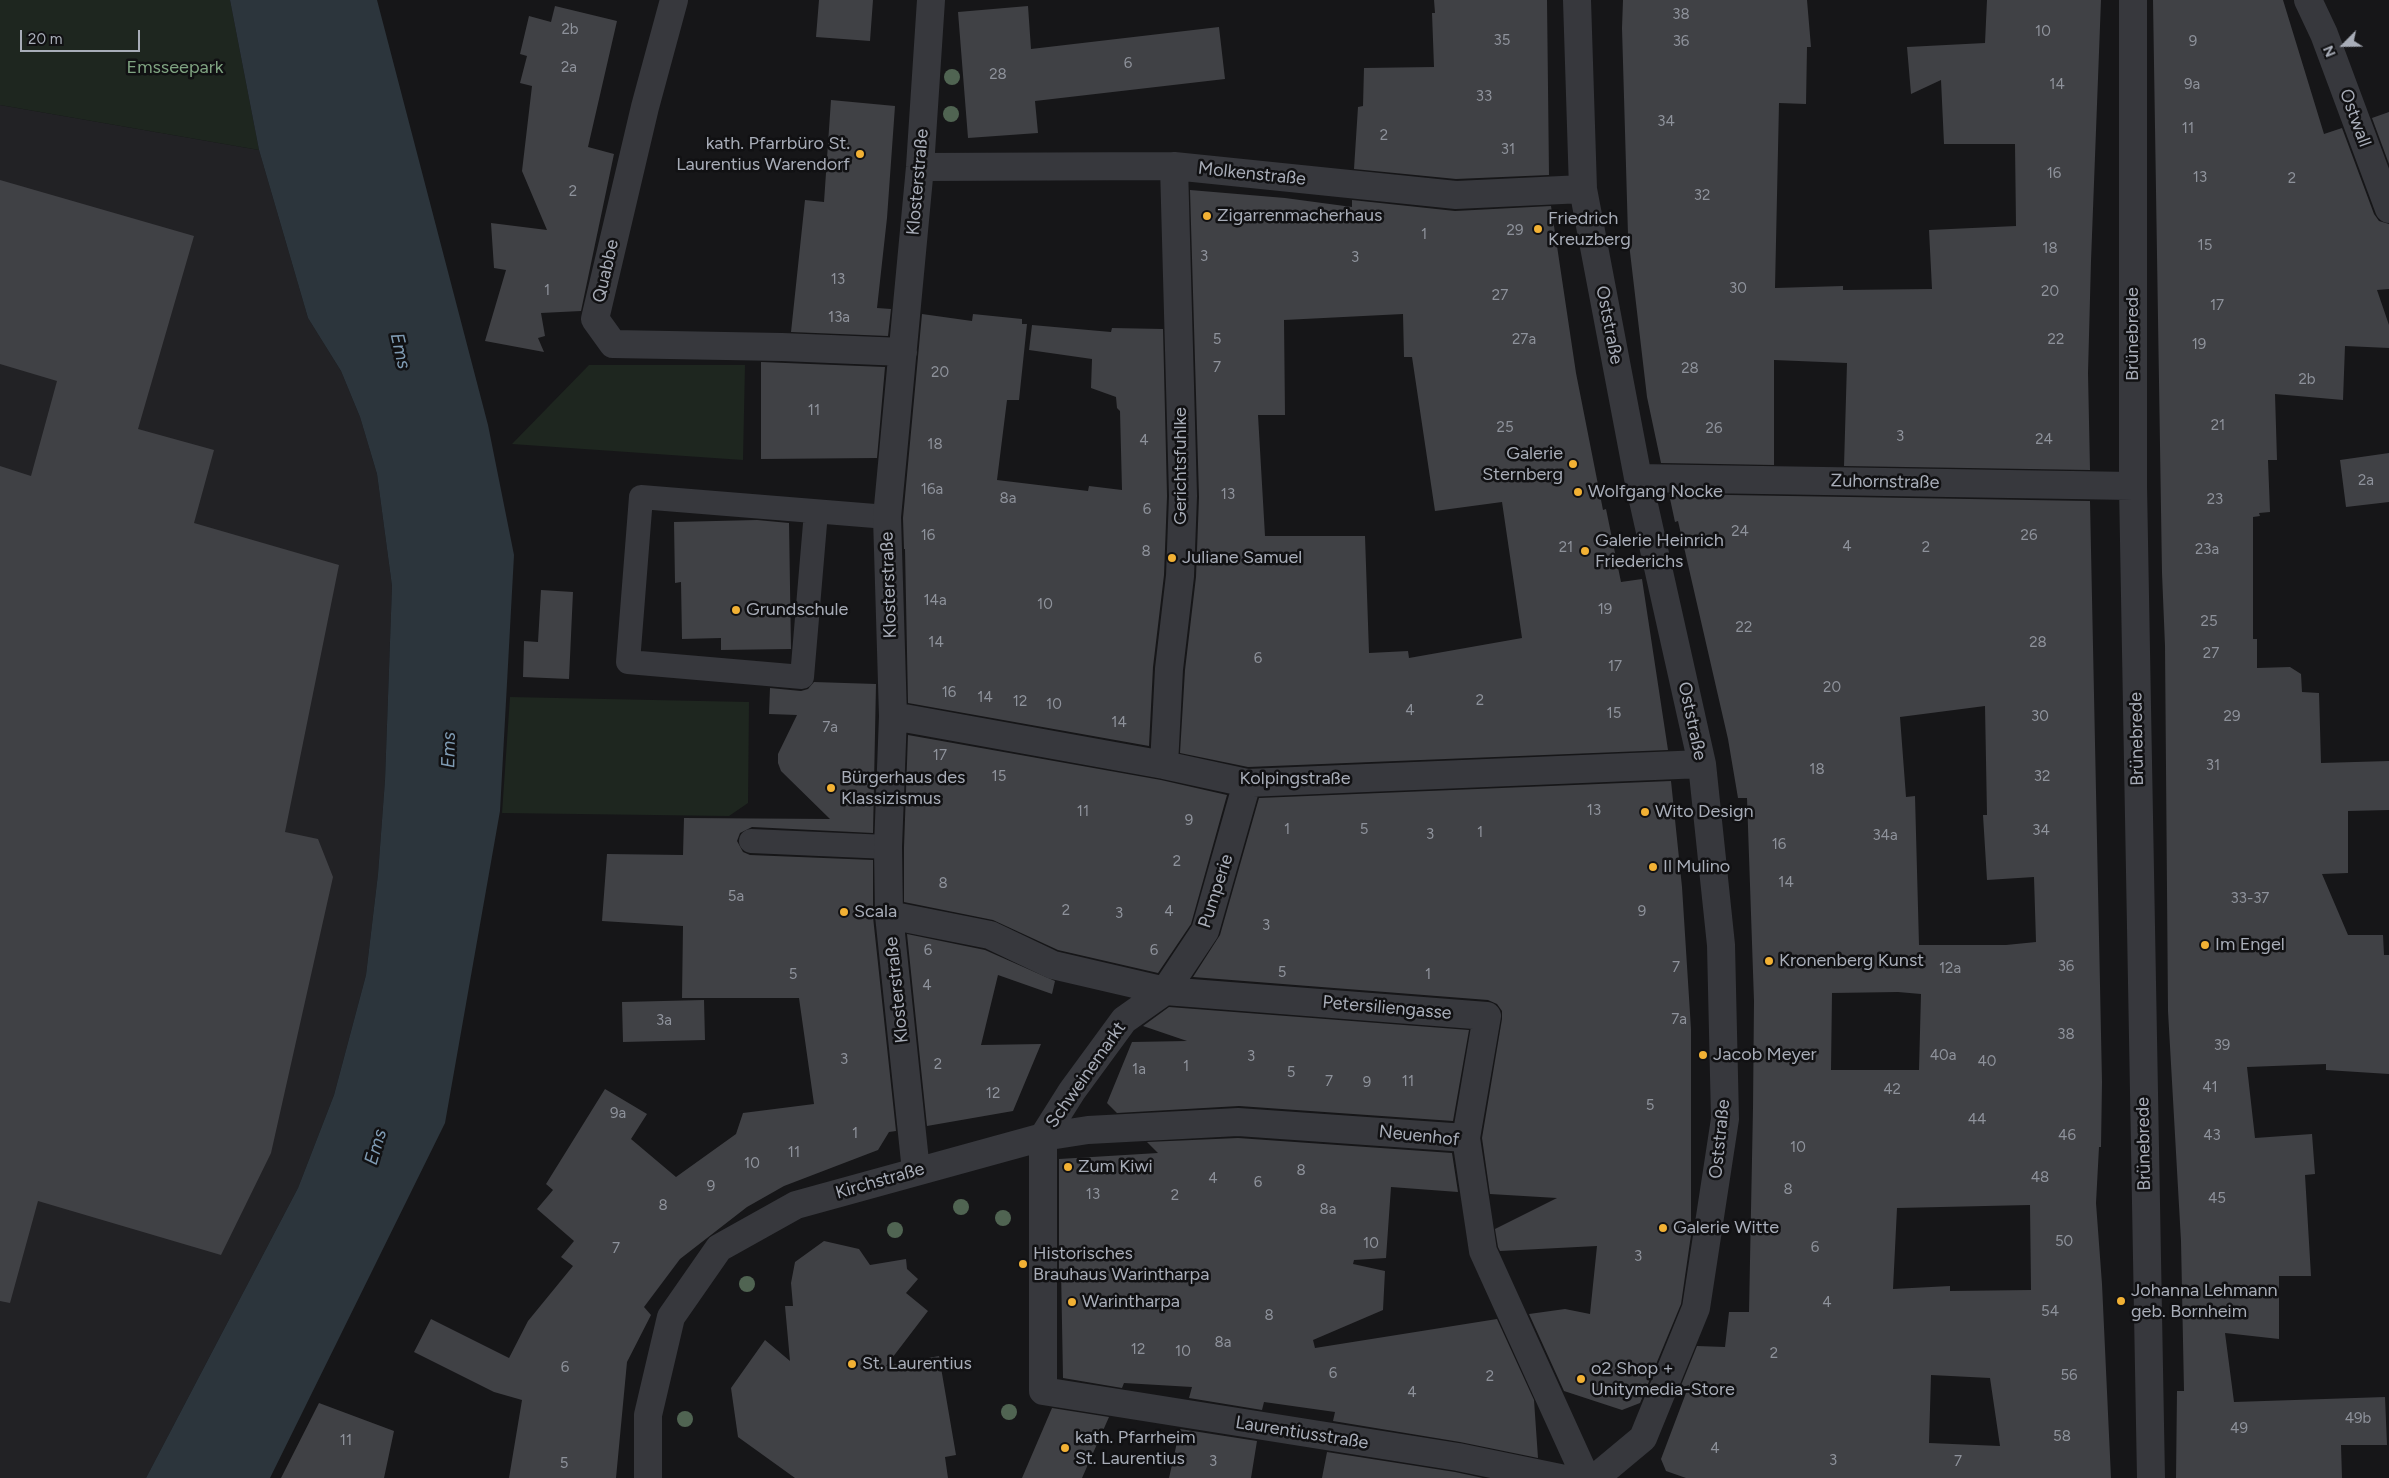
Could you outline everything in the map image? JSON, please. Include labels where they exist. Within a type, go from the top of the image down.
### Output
[{"type":"street","name":"Quabbe","points":[[674,0],[644,107],[595,319],[613,344],[782,347],[903,352]]},
{"type":"street","name":"Klosterstraße","points":[[916,1171],[889,915],[888,847],[893,716],[887,517],[920,167],[932,0]]},
{"type":"street","name":"Oststraße","points":[[1576,0],[1583,189],[1638,478],[1702,764],[1721,945],[1725,1119],[1696,1308],[1642,1438],[1595,1478]]},
{"type":"street","name":"Brünebrede","points":[[2133,0],[2133,486],[2151,1478]]},
{"type":"street","name":"Ostwall","points":[[2308,0],[2324,34],[2389,209]]},
{"type":"street","name":"Molkenstraße","points":[[920,167],[1174,166],[1456,196],[1583,189]]},
{"type":"street","name":"Gerichtsfuhlke","points":[[1164,765],[1169,669],[1180,576],[1183,496],[1174,166]]},
{"type":"street","name":"Zuhornstraße","points":[[1638,478],[2133,486]]},
{"type":"street","name":"Kolpingstraße","points":[[893,716],[1164,765],[1247,783],[1702,764]]},
{"type":"street","name":"Pumperie","points":[[1165,991],[1205,931],[1247,783]]},
{"type":"street","points":[[889,915],[990,935],[1053,965],[1165,991]]},
{"type":"street","name":"Schweinemarkt","points":[[1043,1137],[1072,1090],[1124,1020],[1165,991]]},
{"type":"street","name":"Petersiliengasse","points":[[1165,991],[1486,1016],[1466,1138]]},
{"type":"street","name":"Neuenhof","points":[[1043,1137],[1088,1130],[1238,1122],[1466,1138],[1483,1252],[1586,1478]]},
{"type":"street","name":"Kirchstraße","points":[[648,1478],[648,1415],[671,1316],[719,1248],[796,1205],[1043,1137]]},
{"type":"street","name":"Laurentiusstraße","points":[[1043,1137],[1043,1390],[1458,1457],[1560,1478]]},
{"type":"lane","points":[[816,512],[802,677],[628,662],[641,497],[887,517]]},
{"type":"lane","points":[[751,841],[888,847]]},
{"type":"shaded area","points":[[0,105],[259,150],[308,318],[341,371],[360,417],[377,474],[392,586],[385,780],[378,874],[366,975],[334,1095],[298,1188],[146,1478],[0,1478]]},
{"type":"green space","name":"Emsseepark","points":[[0,0],[230,0],[259,150],[0,105]]},
{"type":"green space","points":[[589,365],[745,365],[743,460],[512,444]]},
{"type":"green space","points":[[510,697],[749,702],[748,803],[729,816],[502,813]]},
{"type":"water","name":"Ems","points":[[230,0],[377,0],[488,425],[514,555],[500,811],[445,1123],[270,1478],[146,1478],[298,1188],[334,1095],[366,975],[378,874],[385,780],[392,586],[377,474],[360,417],[341,371],[308,318],[259,150]]},
{"type":"building","points":[[819,0],[873,0],[870,41],[816,37]]},
{"type":"building","points":[[1434,0],[1547,0],[1549,175],[1456,179],[1354,169],[1358,107],[1363,106],[1364,68],[1434,67],[1432,13],[1435,13]]},
{"type":"building","points":[[1623,0],[1807,0],[1811,47],[1807,47],[1806,104],[1779,103],[1775,288],[1843,286],[1843,290],[1932,289],[1929,230],[2016,226],[2015,144],[1944,144],[1941,80],[1911,94],[1907,47],[1985,43],[1987,0],[2101,0],[2088,373],[2090,470],[1844,466],[1847,363],[1774,360],[1774,465],[1661,463],[1647,397],[1628,235],[1622,28]]},
{"type":"building","points":[[2153,0],[2283,0],[2324,134],[2342,128],[2374,214],[2379,221],[2389,224],[2389,289],[2377,290],[2389,325],[2389,348],[2345,346],[2343,400],[2275,394],[2277,460],[2268,460],[2270,512],[2259,513],[2260,516],[2253,517],[2253,639],[2257,639],[2257,668],[2290,667],[2301,674],[2302,692],[2319,693],[2321,763],[2389,761],[2389,810],[2348,811],[2348,873],[2322,874],[2348,935],[2383,935],[2384,955],[2389,955],[2389,1074],[2326,1070],[2326,1064],[2247,1067],[2255,1138],[2312,1134],[2315,1174],[2305,1175],[2311,1276],[2279,1276],[2279,1339],[2225,1333],[2234,1402],[2385,1397],[2387,1445],[2341,1445],[2342,1478],[2176,1478],[2177,1391],[2184,1391],[2181,1241],[2168,1011],[2165,646],[2162,573]]},
{"type":"building","points":[[555,6],[617,21],[588,147],[614,154],[581,311],[541,313],[545,336],[538,338],[544,352],[485,341],[506,270],[494,268],[491,223],[547,230],[522,171],[532,86],[520,83],[527,56],[520,54],[529,16],[551,22]]},
{"type":"building","points":[[1028,6],[1031,49],[1219,27],[1225,79],[1035,101],[1038,133],[968,138],[958,12]]},
{"type":"building","points":[[831,100],[895,106],[887,218],[877,308],[891,309],[888,336],[791,332],[805,200],[824,202]]},
{"type":"building","points":[[2389,112],[2389,164],[2372,118]]},
{"type":"building","points":[[0,180],[194,236],[138,429],[214,450],[194,523],[339,565],[285,832],[318,839],[333,877],[271,1153],[221,1255],[38,1201],[10,1303],[0,1301],[0,466],[31,476],[57,381],[0,364]]},
{"type":"building","points":[[1190,190],[1285,198],[1352,207],[1352,200],[1455,211],[1551,206],[1576,373],[1603,510],[1606,509],[1621,582],[1642,579],[1668,750],[1248,767],[1180,753],[1185,670],[1196,577],[1199,497]],"holes":[[[1403,314],[1404,357],[1412,357],[1435,511],[1502,502],[1522,638],[1409,658],[1408,651],[1369,653],[1365,536],[1265,536],[1258,415],[1285,415],[1284,320]]]},
{"type":"building","points":[[922,314],[972,321],[973,314],[1022,319],[1022,324],[1027,324],[1019,400],[1007,400],[997,480],[1088,491],[1089,486],[1122,490],[1120,411],[1117,408],[1116,397],[1091,388],[1092,359],[1029,350],[1032,325],[1111,332],[1112,328],[1163,329],[1167,496],[1164,575],[1153,667],[1149,746],[908,703],[903,518]]},
{"type":"building","points":[[761,362],[885,367],[877,458],[761,459]]},
{"type":"building","points":[[2389,453],[2389,502],[2346,507],[2340,460]]},
{"type":"building","points":[[1669,494],[2090,501],[2102,1082],[2101,1147],[2099,1147],[2096,1203],[2102,1284],[2111,1478],[1686,1478],[1666,1471],[1661,1459],[1689,1385],[1680,1388],[1697,1346],[1725,1347],[1729,1312],[1749,1312],[1753,1108],[1754,1001],[1747,798],[1738,798],[1728,739],[1678,521],[1675,522]],"holes":[[[1985,706],[1987,815],[1983,815],[1987,880],[2034,877],[2036,942],[2006,945],[1919,945],[1915,796],[1906,797],[1900,717]],[[1898,992],[1921,994],[1919,1070],[1831,1070],[1832,993]],[[2030,1205],[2031,1290],[1950,1291],[1950,1286],[1893,1289],[1897,1208]],[[1931,1375],[1990,1378],[2000,1446],[1929,1443]]]},
{"type":"building","name":"Grundschule","points":[[757,520],[789,523],[791,649],[721,650],[721,638],[682,639],[681,582],[675,583],[674,522]]},
{"type":"building","points":[[541,590],[573,592],[569,679],[523,677],[524,641],[538,642]]},
{"type":"building","points":[[814,682],[876,684],[873,833],[752,827],[740,833],[737,841],[743,852],[750,855],[873,860],[873,917],[896,1131],[889,1132],[878,1150],[784,1186],[747,1207],[680,1259],[644,1307],[651,1315],[627,1362],[616,1478],[509,1478],[522,1400],[494,1392],[414,1352],[431,1319],[509,1358],[528,1321],[573,1266],[561,1257],[574,1241],[537,1209],[553,1190],[546,1184],[605,1089],[647,1114],[631,1139],[676,1177],[736,1134],[743,1113],[814,1104],[799,998],[682,998],[683,926],[602,921],[607,854],[683,855],[684,818],[830,819],[781,771],[778,763],[778,754],[797,715],[769,714],[770,688],[801,691],[808,689]]},
{"type":"building","points":[[908,735],[1161,780],[1227,795],[1191,924],[1158,973],[1058,950],[993,920],[904,902]]},
{"type":"building","points":[[1671,781],[1682,887],[1691,1029],[1691,1235],[1681,1304],[1640,1403],[1622,1410],[1564,1391],[1529,1314],[1565,1309],[1590,1314],[1597,1246],[1500,1251],[1498,1247],[1495,1229],[1557,1198],[1490,1194],[1482,1138],[1502,1019],[1502,1011],[1497,1004],[1488,1000],[1193,977],[1220,935],[1259,798]]},
{"type":"building","points":[[907,934],[985,950],[1055,981],[1052,994],[998,975],[981,1045],[1041,1044],[1013,1111],[927,1126]]},
{"type":"building","points":[[704,1000],[705,1040],[623,1042],[622,1002]]},
{"type":"building","points":[[1169,1007],[1469,1030],[1453,1121],[1239,1106],[1117,1113],[1107,1103],[1132,1042],[1187,1041],[1143,1026]]},
{"type":"building","points":[[1238,1138],[1452,1153],[1458,1192],[1391,1187],[1386,1258],[1354,1260],[1353,1264],[1385,1271],[1383,1310],[1313,1340],[1315,1348],[1497,1319],[1534,1400],[1538,1458],[1460,1442],[1333,1421],[1335,1412],[1264,1402],[1262,1410],[1189,1398],[1192,1387],[1124,1383],[1122,1388],[1063,1378],[1061,1269],[1059,1270],[1059,1159],[1158,1153],[1147,1142]]},
{"type":"building","name":"St. Laurentius","points":[[824,1241],[859,1249],[870,1265],[906,1259],[907,1269],[918,1279],[906,1293],[928,1311],[886,1366],[939,1356],[956,1455],[945,1457],[948,1478],[795,1478],[738,1437],[731,1388],[765,1340],[790,1361],[785,1306],[793,1306],[791,1283],[795,1262]]},
{"type":"building","points":[[319,1403],[394,1431],[384,1478],[281,1478]]},
{"type":"building","name":"kath. Pfarrheim St. Laurentius","points":[[1052,1408],[1109,1417],[1082,1478],[1022,1478]]},
{"type":"building","points":[[1180,1429],[1257,1441],[1251,1478],[1169,1478]]},
{"type":"building","points":[[1327,1452],[1455,1472],[1483,1478],[1322,1478]]},
{"type":"place","name":"kath. Pfarrbüro St. Laurentius Warendorf","points":[[860,154]]},
{"type":"place","name":"Zigarrenmacherhaus","points":[[1207,216]]},
{"type":"place","name":"Friedrich Kreuzberg","points":[[1538,229]]},
{"type":"place","name":"Galerie Sternberg","points":[[1573,464]]},
{"type":"place","name":"Wolfgang Nocke","points":[[1578,492]]},
{"type":"place","name":"Galerie Heinrich Friederichs","points":[[1585,551]]},
{"type":"place","name":"Juliane Samuel","points":[[1172,558]]},
{"type":"place","name":"Grundschule","points":[[736,610]]},
{"type":"place","name":"Bürgerhaus des Klassizismus","points":[[831,788]]},
{"type":"place","name":"Wito Design","points":[[1645,812]]},
{"type":"place","name":"Il Mulino","points":[[1653,867]]},
{"type":"place","name":"Scala","points":[[844,912]]},
{"type":"place","name":"Im Engel","points":[[2205,945]]},
{"type":"place","name":"Kronenberg Kunst","points":[[1769,961]]},
{"type":"place","name":"Jacob Meyer","points":[[1703,1055]]},
{"type":"place","name":"Zum Kiwi","points":[[1068,1167]]},
{"type":"place","name":"Galerie Witte","points":[[1663,1228]]},
{"type":"place","name":"Historisches Brauhaus Warintharpa","points":[[1023,1264]]},
{"type":"place","name":"Johanna Lehmann geb. Bornheim","points":[[2121,1301]]},
{"type":"place","name":"Warintharpa","points":[[1072,1302]]},
{"type":"place","name":"St. Laurentius","points":[[852,1364]]},
{"type":"place","name":"o2 Shop + Unitymedia-Store","points":[[1581,1379]]},
{"type":"place","name":"kath. Pfarrheim St. Laurentius","points":[[1065,1448]]}]
